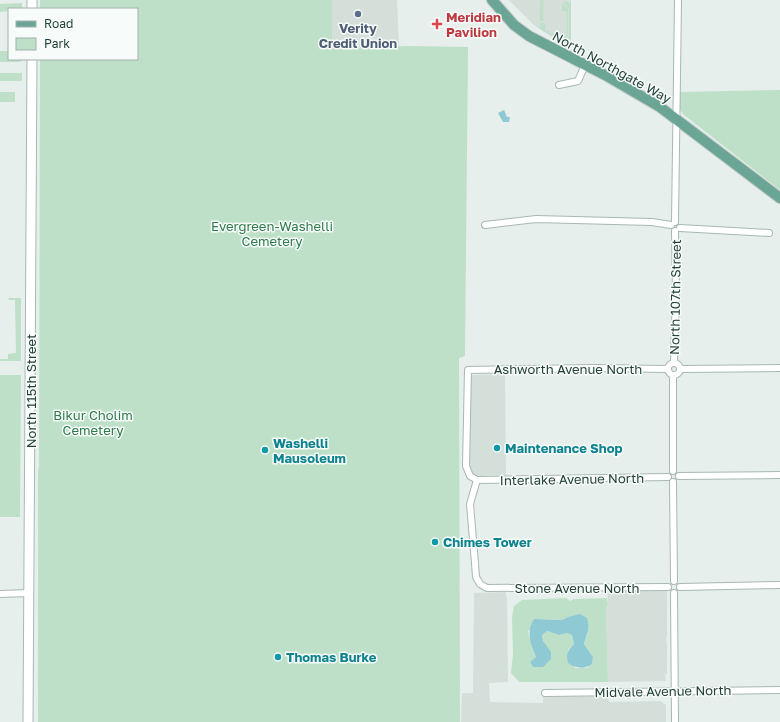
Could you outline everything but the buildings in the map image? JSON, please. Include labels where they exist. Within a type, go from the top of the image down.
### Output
[{"type":"main road","name":"North Northgate Way","points":[[492,0],[511,22],[529,36],[643,96],[676,118],[780,198]]},
{"type":"street","name":"North 107th Street","points":[[673,223],[678,0]]},
{"type":"street","name":"North 115th Street","points":[[28,722],[32,60]]},
{"type":"street","points":[[559,85],[578,81],[585,65]]},
{"type":"street","points":[[486,225],[536,220],[652,222],[673,223],[672,229],[678,230],[769,233]]},
{"type":"street","name":"North 107th Street","points":[[674,363],[678,230]]},
{"type":"street","points":[[673,376],[669,374],[667,369],[669,365],[674,363],[678,365],[680,369]]},
{"type":"street","name":"Ashworth Avenue North","points":[[477,480],[470,476],[466,466],[468,370],[588,368],[667,369]]},
{"type":"street","points":[[680,369],[780,368]]},
{"type":"street","points":[[673,376],[679,373],[680,369]]},
{"type":"street","points":[[673,376],[673,471]]},
{"type":"street","points":[[673,471],[677,472],[679,476]]},
{"type":"street","points":[[673,471],[669,473],[668,477],[670,481],[673,482],[674,581]]},
{"type":"street","points":[[679,476],[780,475]]},
{"type":"street","points":[[673,482],[677,481],[679,476]]},
{"type":"street","name":"Interlake Avenue North","points":[[477,480],[668,477]]},
{"type":"street","name":"Stone Avenue North","points":[[477,480],[470,504],[476,577],[480,584],[487,588],[668,587]]},
{"type":"street","points":[[674,581],[679,584],[680,587]]},
{"type":"street","points":[[674,581],[670,582],[668,587],[670,591],[674,593]]},
{"type":"street","points":[[680,587],[780,585]]},
{"type":"street","points":[[674,593],[679,591],[680,587]]},
{"type":"street","points":[[674,593],[675,722]]},
{"type":"street","points":[[0,594],[29,594]]},
{"type":"street","name":"Midvale Avenue North","points":[[546,693],[780,690]]},
{"type":"shaded area","points":[[332,0],[397,0],[399,47],[332,49]]},
{"type":"shaded area","points":[[509,0],[571,0],[571,46],[553,38],[535,26]]},
{"type":"shaded area","points":[[505,374],[506,475],[477,476],[473,474],[469,468],[471,376]]},
{"type":"shaded area","points":[[607,589],[667,589],[666,681],[608,682]]},
{"type":"shaded area","points":[[506,592],[508,682],[489,683],[490,702],[543,703],[543,697],[608,696],[609,702],[660,701],[666,705],[666,722],[461,722],[462,693],[473,693],[474,593]]},
{"type":"green space","name":"Evergreen-Washelli Cemetery","points":[[40,0],[332,0],[332,49],[408,46],[468,47],[465,356],[459,358],[460,722],[38,722],[40,60],[138,60],[138,8],[40,8]]},
{"type":"green space","points":[[540,0],[544,0],[543,20],[545,21],[540,21]]},
{"type":"green space","points":[[563,2],[571,2],[571,46],[565,43],[569,36],[569,9]]},
{"type":"green space","points":[[22,3],[22,8],[8,8],[8,11],[0,12],[0,4]]},
{"type":"green space","points":[[562,3],[568,9],[568,35],[563,42],[540,29],[540,23],[545,23],[545,31],[554,33],[554,35],[567,35],[567,11],[562,11]]},
{"type":"green space","points":[[0,51],[8,51],[8,60],[22,60],[20,62],[0,62]]},
{"type":"green space","points":[[0,73],[22,73],[22,81],[0,81]]},
{"type":"green space","points":[[780,90],[780,190],[684,115],[680,110],[680,92]]},
{"type":"green space","points":[[0,92],[15,92],[15,102],[0,102]]},
{"type":"green space","points":[[8,298],[21,298],[21,361],[0,361],[0,359],[8,359],[8,354],[16,353],[15,300],[9,300]]},
{"type":"green space","name":"Bikur Cholim Cemetery","points":[[0,375],[21,375],[20,517],[0,517]]},
{"type":"green space","points":[[566,598],[570,601],[574,599],[607,598],[608,682],[519,682],[511,673],[513,654],[512,617],[514,606],[522,600]],"holes":[[[568,617],[588,633],[584,644],[593,657],[592,664],[587,668],[575,668],[568,650],[574,644],[572,635],[567,633],[559,635],[547,631],[542,634],[543,641],[533,667],[530,662],[536,657],[528,631],[543,619],[562,620]]]},
{"type":"water","points":[[504,110],[507,117],[510,117],[509,122],[503,122],[498,113]]},
{"type":"water","points":[[580,614],[587,618],[588,622],[588,629],[584,644],[593,657],[592,664],[580,668],[568,663],[568,652],[574,644],[572,635],[567,633],[559,635],[547,631],[542,635],[543,641],[551,652],[551,659],[543,667],[533,667],[530,662],[536,657],[530,638],[530,628],[534,619],[562,620]]},
{"type":"place","name":"Verity Credit Union","points":[[358,14]]},
{"type":"place","name":"Meridian Pavilion","points":[[437,24]]},
{"type":"place","name":"Maintenance Shop","points":[[497,448]]},
{"type":"place","name":"Washelli Mausoleum","points":[[265,450]]},
{"type":"place","name":"Chimes Tower","points":[[435,542]]},
{"type":"place","name":"Thomas Burke","points":[[278,657]]}]
